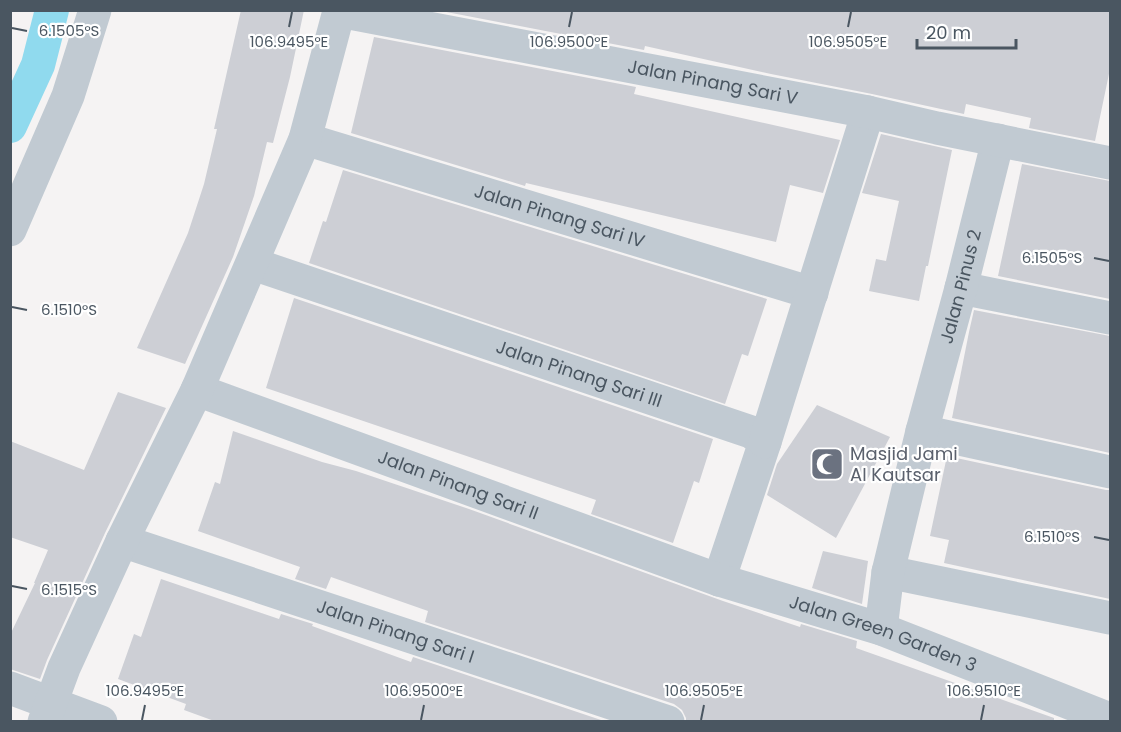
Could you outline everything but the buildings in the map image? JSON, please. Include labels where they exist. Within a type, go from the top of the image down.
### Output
[{"type":"street","points":[[10,230],[68,96],[95,10]]},
{"type":"street","name":"Jalan Pinang Sari V","points":[[306,139],[339,11],[868,112],[1110,163]]},
{"type":"street","points":[[719,580],[765,442],[868,112]]},
{"type":"street","points":[[47,712],[64,668],[122,541],[197,390],[306,139]]},
{"type":"street","name":"Jalan Pinang Sari IV","points":[[306,139],[812,293]]},
{"type":"street","name":"Jalan Pinus 2","points":[[881,628],[888,572],[922,431],[998,140]]},
{"type":"street","name":"Jalan Pinang Sari III","points":[[253,264],[751,432],[765,442]]},
{"type":"street","points":[[961,288],[1110,318]]},
{"type":"street","name":"Jalan Pinang Sari II","points":[[197,390],[719,580]]},
{"type":"street","points":[[922,431],[1110,472]]},
{"type":"street","name":"Jalan Pinang Sari I","points":[[122,541],[668,722]]},
{"type":"street","points":[[888,572],[1110,618]]},
{"type":"street","name":"Jalan Green Garden 3","points":[[719,580],[881,628],[1110,719]]},
{"type":"street","points":[[10,688],[47,712],[100,722]]},
{"type":"waterway","points":[[10,126],[38,65],[52,10]]},
{"type":"place","name":"Masjid Jami Al Kautsar","points":[[827,464]]}]
